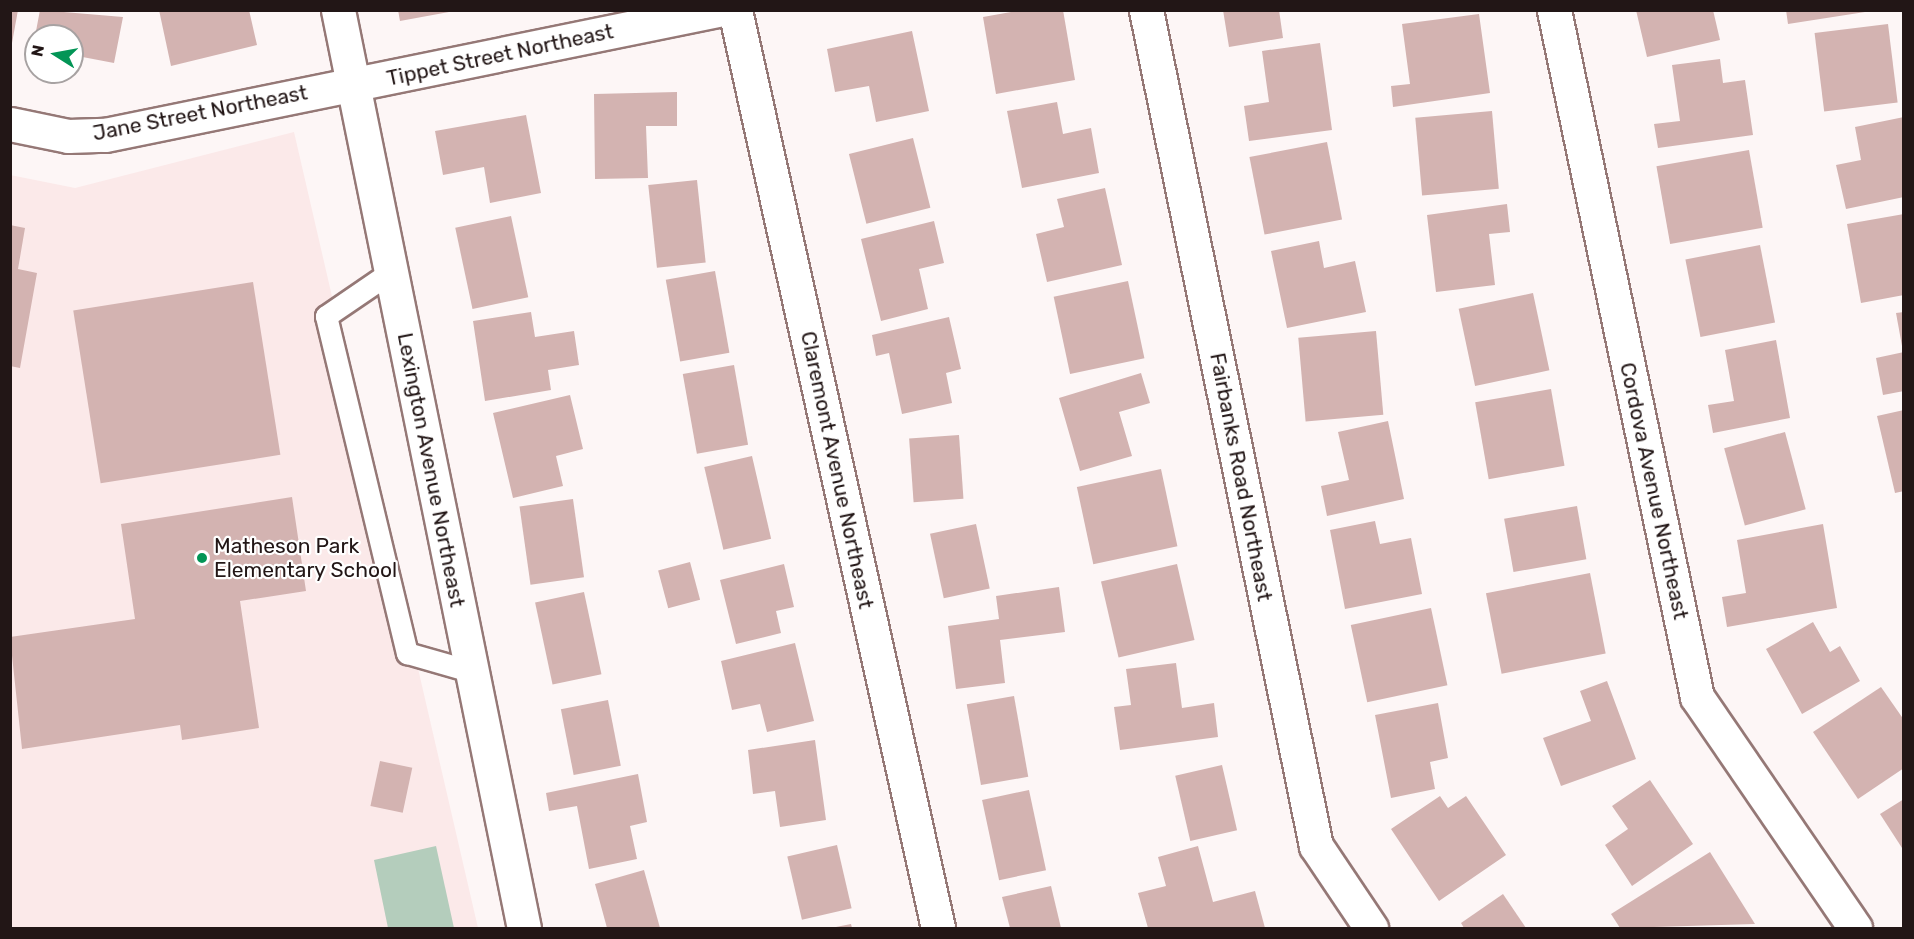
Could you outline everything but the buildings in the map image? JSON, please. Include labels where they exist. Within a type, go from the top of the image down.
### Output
[{"type":"street","name":"Lexington Avenue Northeast","points":[[338,10],[355,85],[470,671],[524,928]]},
{"type":"street","name":"Tippet Street Northeast","points":[[355,85],[717,10]]},
{"type":"street","name":"Claremont Avenue Northeast","points":[[735,10],[938,928]]},
{"type":"street","name":"Fairbanks Road Northeast","points":[[1146,10],[1316,846],[1371,928]]},
{"type":"street","name":"Cordova Avenue Northeast","points":[[1554,10],[1697,697],[1855,928]]},
{"type":"street","name":"Jane Street Northeast","points":[[10,124],[68,136],[105,135],[355,85]]},
{"type":"lane","points":[[392,271],[326,316],[406,653],[470,671]]},
{"type":"shaded area","name":"Matheson Park Elementary School","points":[[294,132],[478,928],[11,928],[10,175],[75,188]]},
{"type":"green space","points":[[436,846],[454,928],[388,928],[374,860]]},
{"type":"place","name":"Matheson Park Elementary School","points":[[202,558]]}]
